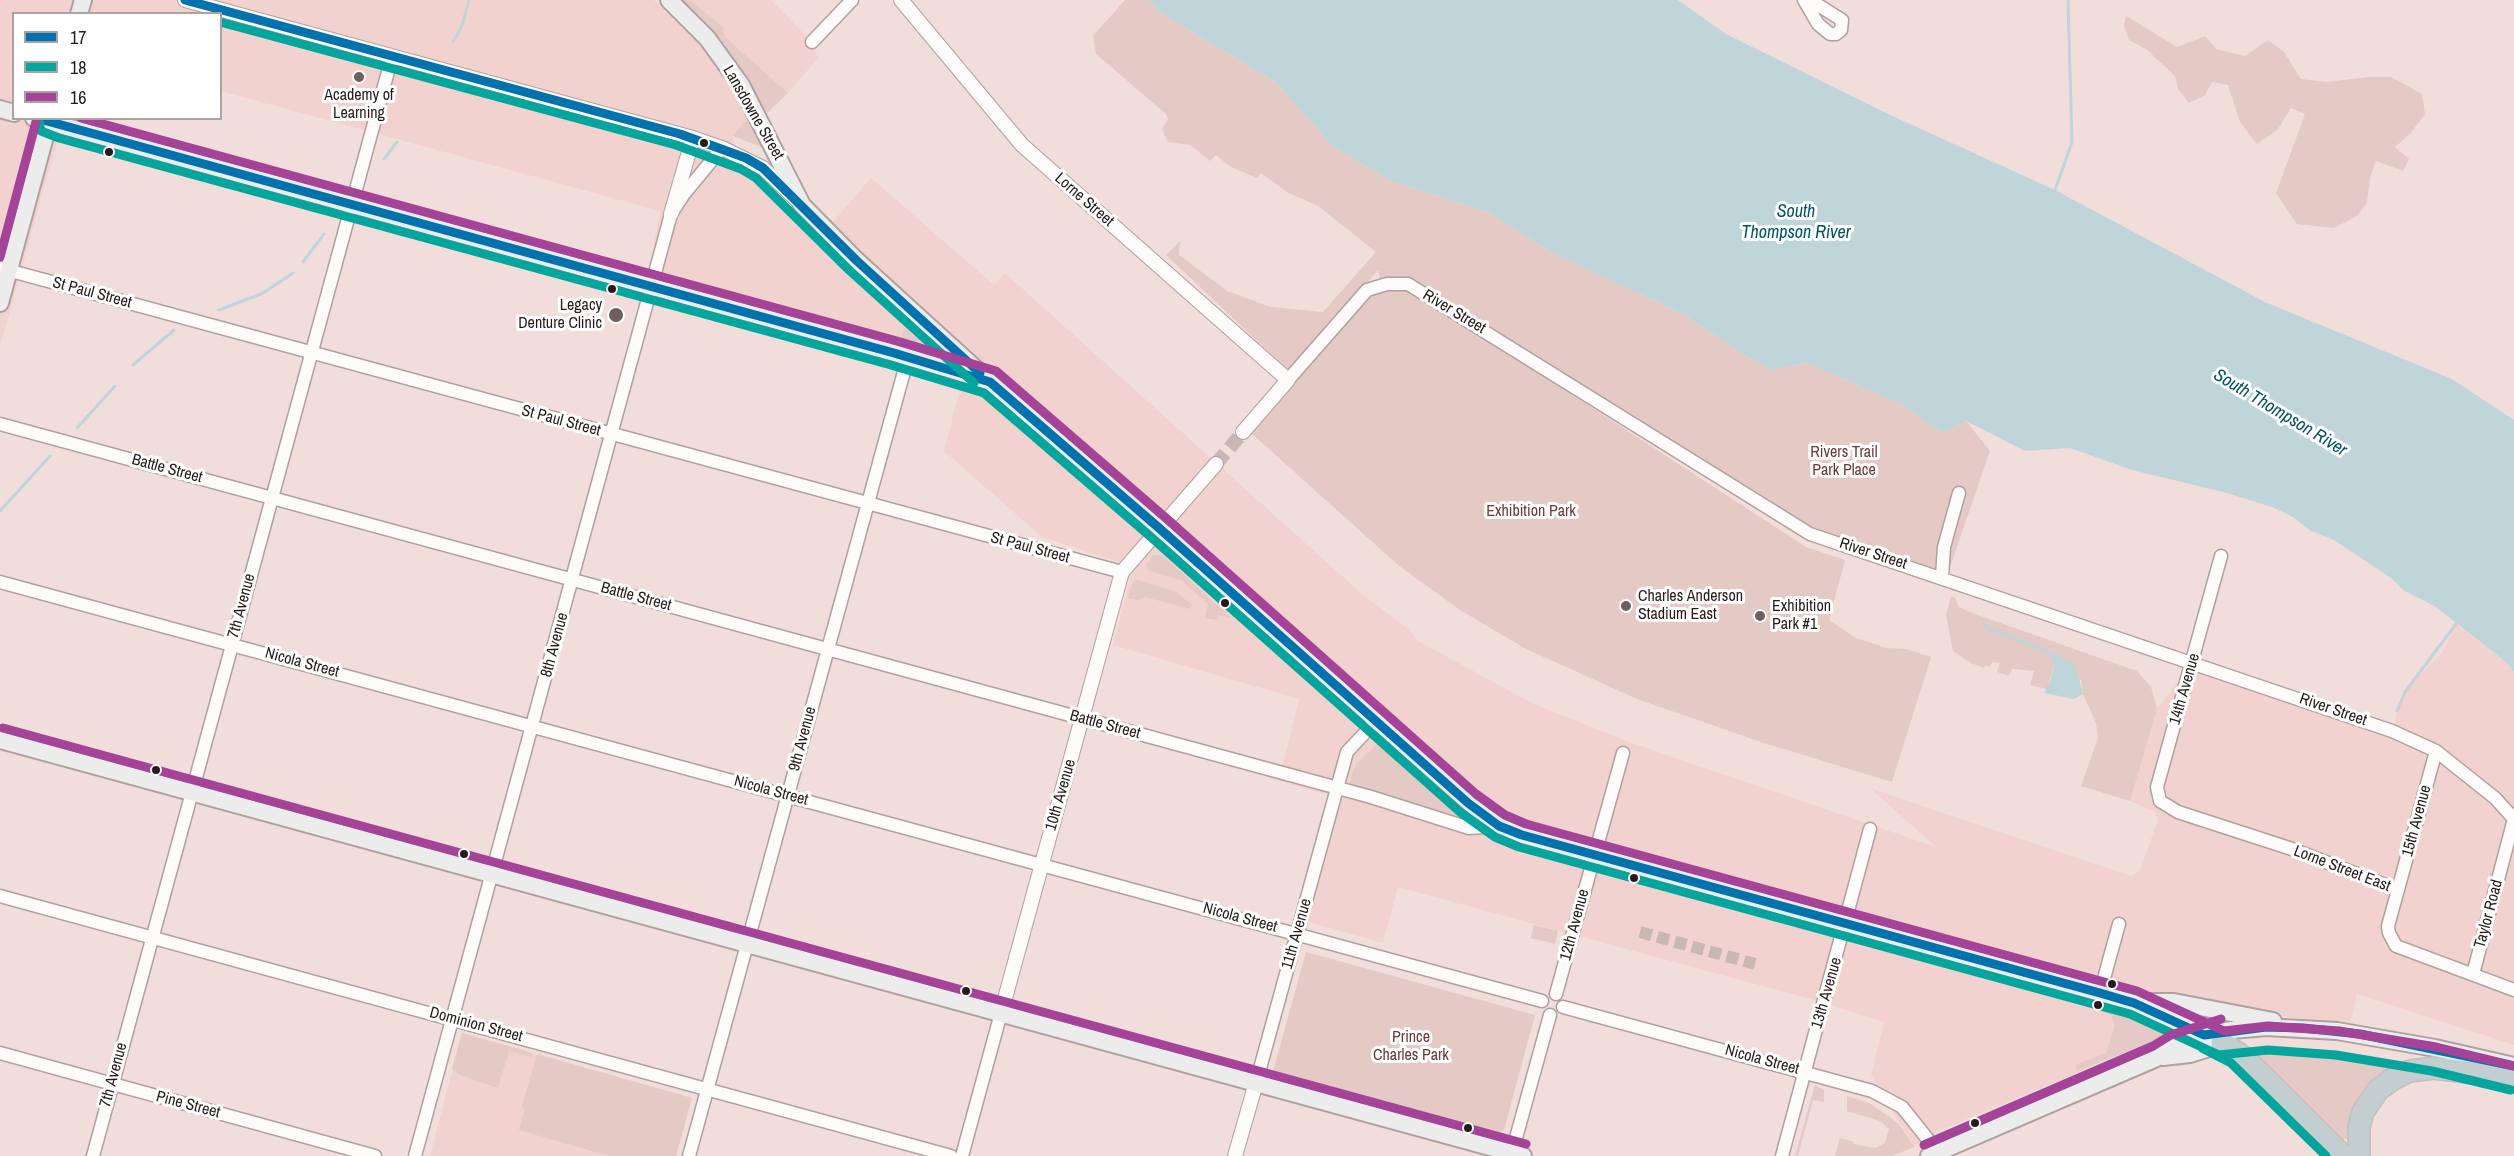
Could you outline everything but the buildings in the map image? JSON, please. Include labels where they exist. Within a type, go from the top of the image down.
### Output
[{"type":"highway","points":[[2213,1039],[2238,1053],[2343,1156]]},
{"type":"highway","points":[[2359,1156],[2359,1127],[2364,1112],[2378,1090],[2392,1079],[2410,1071],[2434,1068],[2514,1078]]},
{"type":"main road","name":"Lansdowne Street","points":[[669,0],[707,38],[741,85],[802,205],[857,261],[990,382],[1159,528],[1468,803],[1499,826]]},
{"type":"main road","points":[[0,303],[4,270],[45,120],[908,357],[990,382]]},
{"type":"main road","points":[[5,743],[1516,1155]]},
{"type":"main road","name":"Battle Street","points":[[1499,826],[1522,835],[2134,1003],[2213,1039]]},
{"type":"main road","points":[[2134,1003],[2174,1002],[2303,1028]]},
{"type":"main road","points":[[1933,1154],[2159,1058],[2190,1054],[2213,1039],[2266,1027],[2360,1034],[2514,1066]]},
{"type":"main road","points":[[2213,1039],[2268,1038],[2337,1043],[2434,1059],[2514,1078]]},
{"type":"street","points":[[185,0],[693,138],[722,148],[764,168],[802,205]]},
{"type":"street","points":[[812,42],[852,0]]},
{"type":"street","name":"Lorne Street","points":[[901,0],[1022,145],[1288,380]]},
{"type":"street","points":[[1804,0],[1818,24],[1830,34],[1836,34],[1841,30],[1842,20],[1810,0]]},
{"type":"street","name":"7th Avenue","points":[[93,1156],[392,57]]},
{"type":"street","points":[[671,214],[693,138]]},
{"type":"street","name":"8th Avenue","points":[[415,1156],[671,214],[689,186],[722,148]]},
{"type":"street","name":"St Paul Street","points":[[4,270],[1122,572]]},
{"type":"street","name":"River Street","points":[[1288,380],[1367,290],[1387,284],[1408,284],[1810,534],[2392,730],[2436,751],[2495,798],[2514,819]]},
{"type":"street","name":"9th Avenue","points":[[689,1156],[908,357]]},
{"type":"street","points":[[1243,432],[1288,380]]},
{"type":"street","name":"Battle Street","points":[[0,424],[1338,789],[1469,828],[1499,826]]},
{"type":"street","name":"10th Avenue","points":[[962,1156],[1122,572],[1216,464]]},
{"type":"street","points":[[1942,577],[1944,547],[1959,493]]},
{"type":"street","name":"14th Avenue","points":[[2178,812],[2160,801],[2157,787],[2221,556]]},
{"type":"street","name":"Nicola Street","points":[[0,582],[1542,1001]]},
{"type":"street","name":"11th Avenue","points":[[1235,1156],[1347,752],[1376,722]]},
{"type":"street","name":"15th Avenue","points":[[2398,890],[2436,751]]},
{"type":"street","name":"12th Avenue","points":[[1556,994],[1623,753]]},
{"type":"street","name":"Lorne Street East","points":[[2178,812],[2292,849],[2398,890],[2388,926],[2396,946],[2514,990]]},
{"type":"street","name":"Taylor Road","points":[[2473,974],[2514,819]]},
{"type":"street","name":"13th Avenue","points":[[1782,1156],[1803,1071],[1846,923],[1870,829]]},
{"type":"street","name":"Dominion Street","points":[[0,896],[951,1156]]},
{"type":"street","points":[[2100,993],[2119,924]]},
{"type":"street","points":[[1548,994],[1556,994],[1563,1000],[1563,1007],[1559,1014],[1550,1015],[1543,1010],[1542,1001],[1548,994]]},
{"type":"street","name":"Nicola Street","points":[[1563,1007],[1872,1091],[1893,1101],[1908,1114],[1933,1154]]},
{"type":"street","points":[[1516,1155],[1550,1015]]},
{"type":"street","name":"Pine Street","points":[[0,1053],[375,1156]]},
{"type":"shaded area","points":[[0,0],[654,0],[709,54],[749,116],[733,136],[736,168],[772,193],[818,239],[871,178],[994,285],[1005,273],[1362,594],[1406,627],[1418,641],[1532,703],[1632,743],[1936,847],[1870,788],[2131,876],[2140,871],[2158,819],[2155,812],[2130,801],[2139,769],[2157,709],[2192,663],[2392,730],[2404,692],[2443,652],[2456,624],[2507,663],[2514,672],[2514,1045],[2357,994],[2351,1022],[2309,1020],[2210,1005],[2167,1030],[2075,1074],[1938,1131],[1914,1147],[1871,1075],[1884,1022],[1814,1000],[1398,887],[1383,943],[1305,921],[1336,797],[1279,781],[1299,699],[1113,645],[1133,567],[1042,537],[944,451],[962,381],[645,291],[660,211],[222,91],[222,12],[12,12],[12,120],[63,120],[0,347]]},
{"type":"shaded area","points":[[690,0],[771,0],[812,42],[818,58],[788,93],[724,36],[723,27]]},
{"type":"shaded area","points":[[462,1033],[692,1098],[676,1156],[430,1156]]},
{"type":"green space","points":[[676,0],[690,0],[723,27],[724,36],[788,93],[767,113],[732,60]]},
{"type":"green space","name":"Rivers Trail Park Place","points":[[1125,0],[1149,0],[1161,13],[1277,83],[1332,146],[1391,181],[1488,212],[1552,253],[1683,314],[1744,355],[1772,370],[1807,363],[1901,404],[1942,433],[1966,421],[1990,451],[1947,576],[1811,531],[1408,280],[1381,282],[1378,270],[1289,371],[1166,255],[1180,241],[1179,255],[1227,291],[1271,307],[1323,312],[1376,252],[1318,206],[1287,192],[1261,173],[1257,178],[1231,167],[1216,155],[1210,161],[1190,145],[1168,142],[1162,129],[1168,119],[1166,114],[1096,54],[1093,36]]},
{"type":"green space","points":[[2126,16],[2177,47],[2205,36],[2216,49],[2245,56],[2268,40],[2284,52],[2301,79],[2326,82],[2391,77],[2422,94],[2425,114],[2410,134],[2395,147],[2409,159],[2403,171],[2376,161],[2370,177],[2367,203],[2357,216],[2334,228],[2297,224],[2276,193],[2305,114],[2291,108],[2278,129],[2257,144],[2240,122],[2228,85],[2212,82],[2205,95],[2189,103],[2178,89],[2175,76],[2146,49],[2129,40],[2124,26]]},
{"type":"green space","points":[[749,116],[766,143],[761,147],[733,136]]},
{"type":"green space","name":"Exhibition Park","points":[[1408,288],[1806,547],[1845,560],[1829,620],[1854,637],[1887,648],[1906,649],[1931,657],[1892,782],[1764,743],[1637,699],[1526,649],[1460,610],[1398,565],[1251,433],[1370,293]]},
{"type":"green space","points":[[905,328],[934,353],[900,343]]},
{"type":"green space","points":[[1153,555],[1162,555],[1231,618],[1219,615],[1216,620],[1205,618],[1208,604],[1181,580],[1149,571],[1146,565]]},
{"type":"green space","points":[[1137,580],[1175,591],[1192,605],[1191,609],[1145,597],[1137,600],[1128,598],[1132,584]]},
{"type":"green space","points":[[1951,596],[1955,598],[1959,607],[1975,614],[2137,671],[2151,687],[2157,709],[2130,801],[2081,786],[2098,738],[2096,723],[2083,694],[2081,680],[2047,652],[2055,664],[2047,689],[2030,685],[2034,671],[2012,669],[2009,676],[1997,672],[2000,663],[1992,662],[1990,667],[1985,665],[1984,668],[1971,663],[1953,651],[1946,614]]},
{"type":"green space","points":[[1379,742],[1467,818],[1349,787],[1355,765]]},
{"type":"green space","points":[[1534,925],[1558,931],[1555,944],[1531,938]]},
{"type":"green space","name":"Prince Charles Park","points":[[1306,952],[1535,1015],[1504,1130],[1493,1135],[1272,1075]]},
{"type":"green space","points":[[2088,1004],[2143,1021],[2158,1028],[2165,1037],[2077,1071],[2075,1065],[2106,1053],[2115,1025],[2111,1015],[2085,1006]]},
{"type":"green space","points":[[462,1033],[533,1053],[532,1057],[509,1051],[498,1088],[460,1075],[452,1069]]},
{"type":"green space","points":[[2275,1048],[2319,1050],[2362,1056],[2395,1065],[2370,1081],[2353,1111],[2348,1138],[2339,1140],[2257,1053]]},
{"type":"green space","points":[[537,1054],[692,1098],[676,1156],[609,1156],[519,1130],[524,1110],[522,1106]]},
{"type":"green space","points":[[1815,1085],[1824,1090],[1824,1102],[1813,1100],[1798,1156],[1795,1156]]},
{"type":"green space","points":[[1847,1096],[1869,1103],[1899,1124],[1914,1147],[1892,1156],[1835,1156],[1840,1138],[1854,1142],[1854,1144],[1875,1148],[1885,1143],[1889,1129],[1880,1121],[1847,1111]]},
{"type":"water","name":"South Thompson River","points":[[1149,0],[1678,0],[1726,34],[1886,113],[2055,190],[2265,302],[2452,379],[2514,420],[2514,672],[2507,663],[2436,607],[2403,590],[2391,578],[2334,540],[2311,531],[2293,517],[2272,507],[2223,492],[2132,470],[2070,448],[2025,451],[1966,421],[1942,433],[1901,404],[1807,363],[1772,370],[1744,355],[1683,314],[1552,253],[1488,212],[1391,181],[1332,146],[1277,83],[1161,13]]},
{"type":"water","points":[[2046,651],[2071,662],[2077,670],[2083,694],[2074,699],[2044,693],[2055,665]]},
{"type":"waterway","points":[[453,42],[462,26],[469,0]]},
{"type":"waterway","points":[[2055,190],[2072,142],[2068,0]]},
{"type":"waterway","points":[[384,159],[397,142]]},
{"type":"waterway","points":[[303,262],[324,234]]},
{"type":"waterway","points":[[219,310],[263,293],[293,273]]},
{"type":"waterway","points":[[133,365],[174,330]]},
{"type":"waterway","points":[[77,428],[115,386]]},
{"type":"waterway","points":[[0,511],[50,456]]},
{"type":"waterway","points":[[1984,624],[1992,630],[2046,651]]},
{"type":"waterway","points":[[2397,711],[2405,692],[2456,624]]},
{"type":"tunnel","points":[[1216,464],[1243,432]]},
{"type":"tunnel","points":[[1640,932],[1755,964]]},
{"type":"transit line","name":"17","points":[[185,0],[680,134],[746,158],[763,168],[857,261],[980,373]]},
{"type":"transit line","name":"18","points":[[222,23],[676,145],[741,169],[756,178],[849,270],[974,383]]},
{"type":"transit line","name":"16","points":[[0,257],[36,120]]},
{"type":"transit line","name":"18","points":[[38,120],[41,131],[59,138],[891,365],[984,393],[1151,537],[1460,812],[1495,837],[1519,847],[2130,1014],[2219,1055],[2268,1050],[2336,1055],[2432,1071],[2511,1090]]},
{"type":"transit line","name":"17","points":[[43,120],[894,353],[990,382],[1159,528],[1468,803],[1499,826],[1522,835],[2100,993],[2134,1003],[2204,1035],[2266,1027],[2303,1028],[2360,1034],[2514,1066]]},
{"type":"transit line","name":"16","points":[[88,120],[897,341],[996,371],[1167,519],[1476,794],[1505,815],[1526,824],[2137,991],[2224,1031],[2268,1026],[2339,1031],[2436,1047],[2514,1066]]},
{"type":"transit line","name":"16","points":[[3,728],[1526,1144]]},
{"type":"transit line","name":"16","points":[[1924,1145],[2153,1046],[2171,1035],[2221,1019]]},
{"type":"transit line","name":"18","points":[[2202,1048],[2231,1063],[2326,1156]]},
{"type":"place","name":"Academy of Learning","points":[[359,77]]},
{"type":"place","name":"Legacy Denture Clinic","points":[[616,315]]},
{"type":"place","name":"Charles Anderson Stadium East","points":[[1626,606]]},
{"type":"place","name":"Exhibition Park #1","points":[[1760,616]]}]
